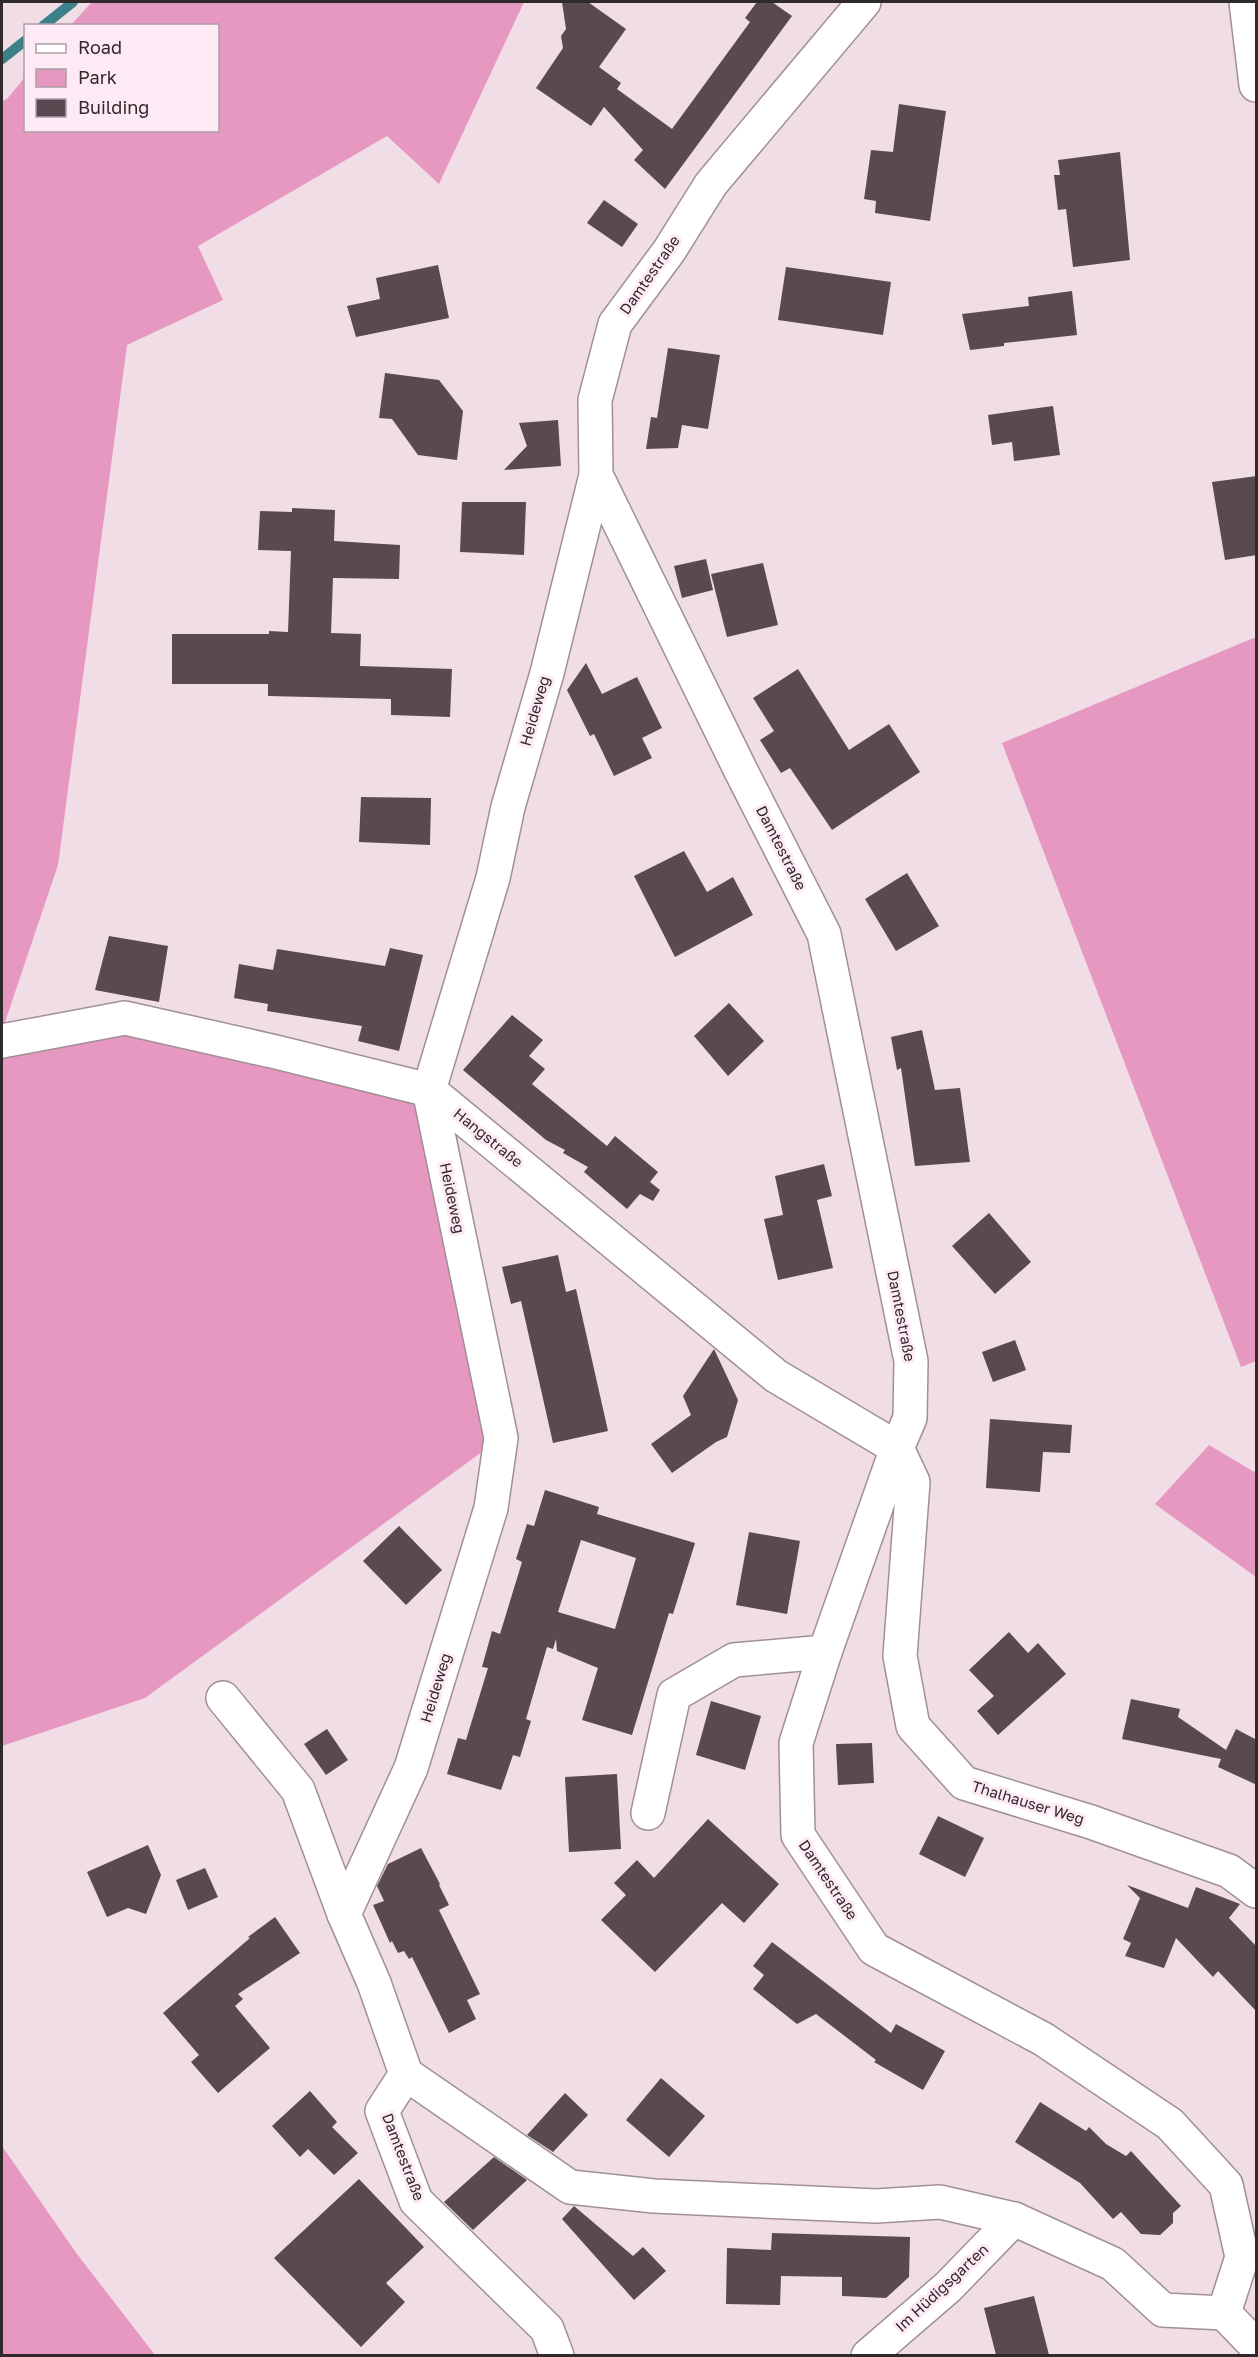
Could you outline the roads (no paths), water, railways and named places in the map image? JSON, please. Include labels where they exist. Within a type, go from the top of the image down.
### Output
[{"type":"street","name":"Damtestraße","points":[[864,2],[711,184],[669,251],[615,324],[595,400],[597,475],[740,769],[825,934],[911,1361],[910,1418],[897,1448],[825,1652],[796,1743],[798,1835],[874,1948],[1043,2039],[1170,2124],[1226,2185],[1242,2258],[1224,2313]]},
{"type":"street","points":[[1246,2],[1257,85]]},
{"type":"street","name":"Heideweg","points":[[344,1914],[411,1768],[491,1508],[501,1438],[429,1090],[493,878],[508,807],[547,673],[597,475]]},
{"type":"street","name":"Hangstraße","points":[[2,1041],[125,1018],[429,1090],[776,1376],[897,1448]]},
{"type":"street","name":"Thalhauser Weg","points":[[897,1448],[913,1482],[900,1656],[913,1726],[964,1783],[1091,1822],[1229,1871],[1257,1891]]},
{"type":"street","points":[[648,1813],[674,1695],[734,1660],[825,1652]]},
{"type":"street","points":[[223,1698],[298,1790],[344,1914],[374,1983],[406,2074],[570,2187],[654,2196],[853,2205],[940,2202],[1014,2219],[1113,2264],[1163,2310],[1224,2313],[1257,2346]]},
{"type":"street","name":"Damtestraße","points":[[406,2074],[382,2111],[417,2201],[547,2329],[557,2355]]},
{"type":"street","name":"Im Hüdigsgarten","points":[[868,2355],[948,2287],[1014,2219]]},
{"type":"waterway","points":[[46,24],[73,2]]},
{"type":"waterway","points":[[2,59],[24,42]]}]
